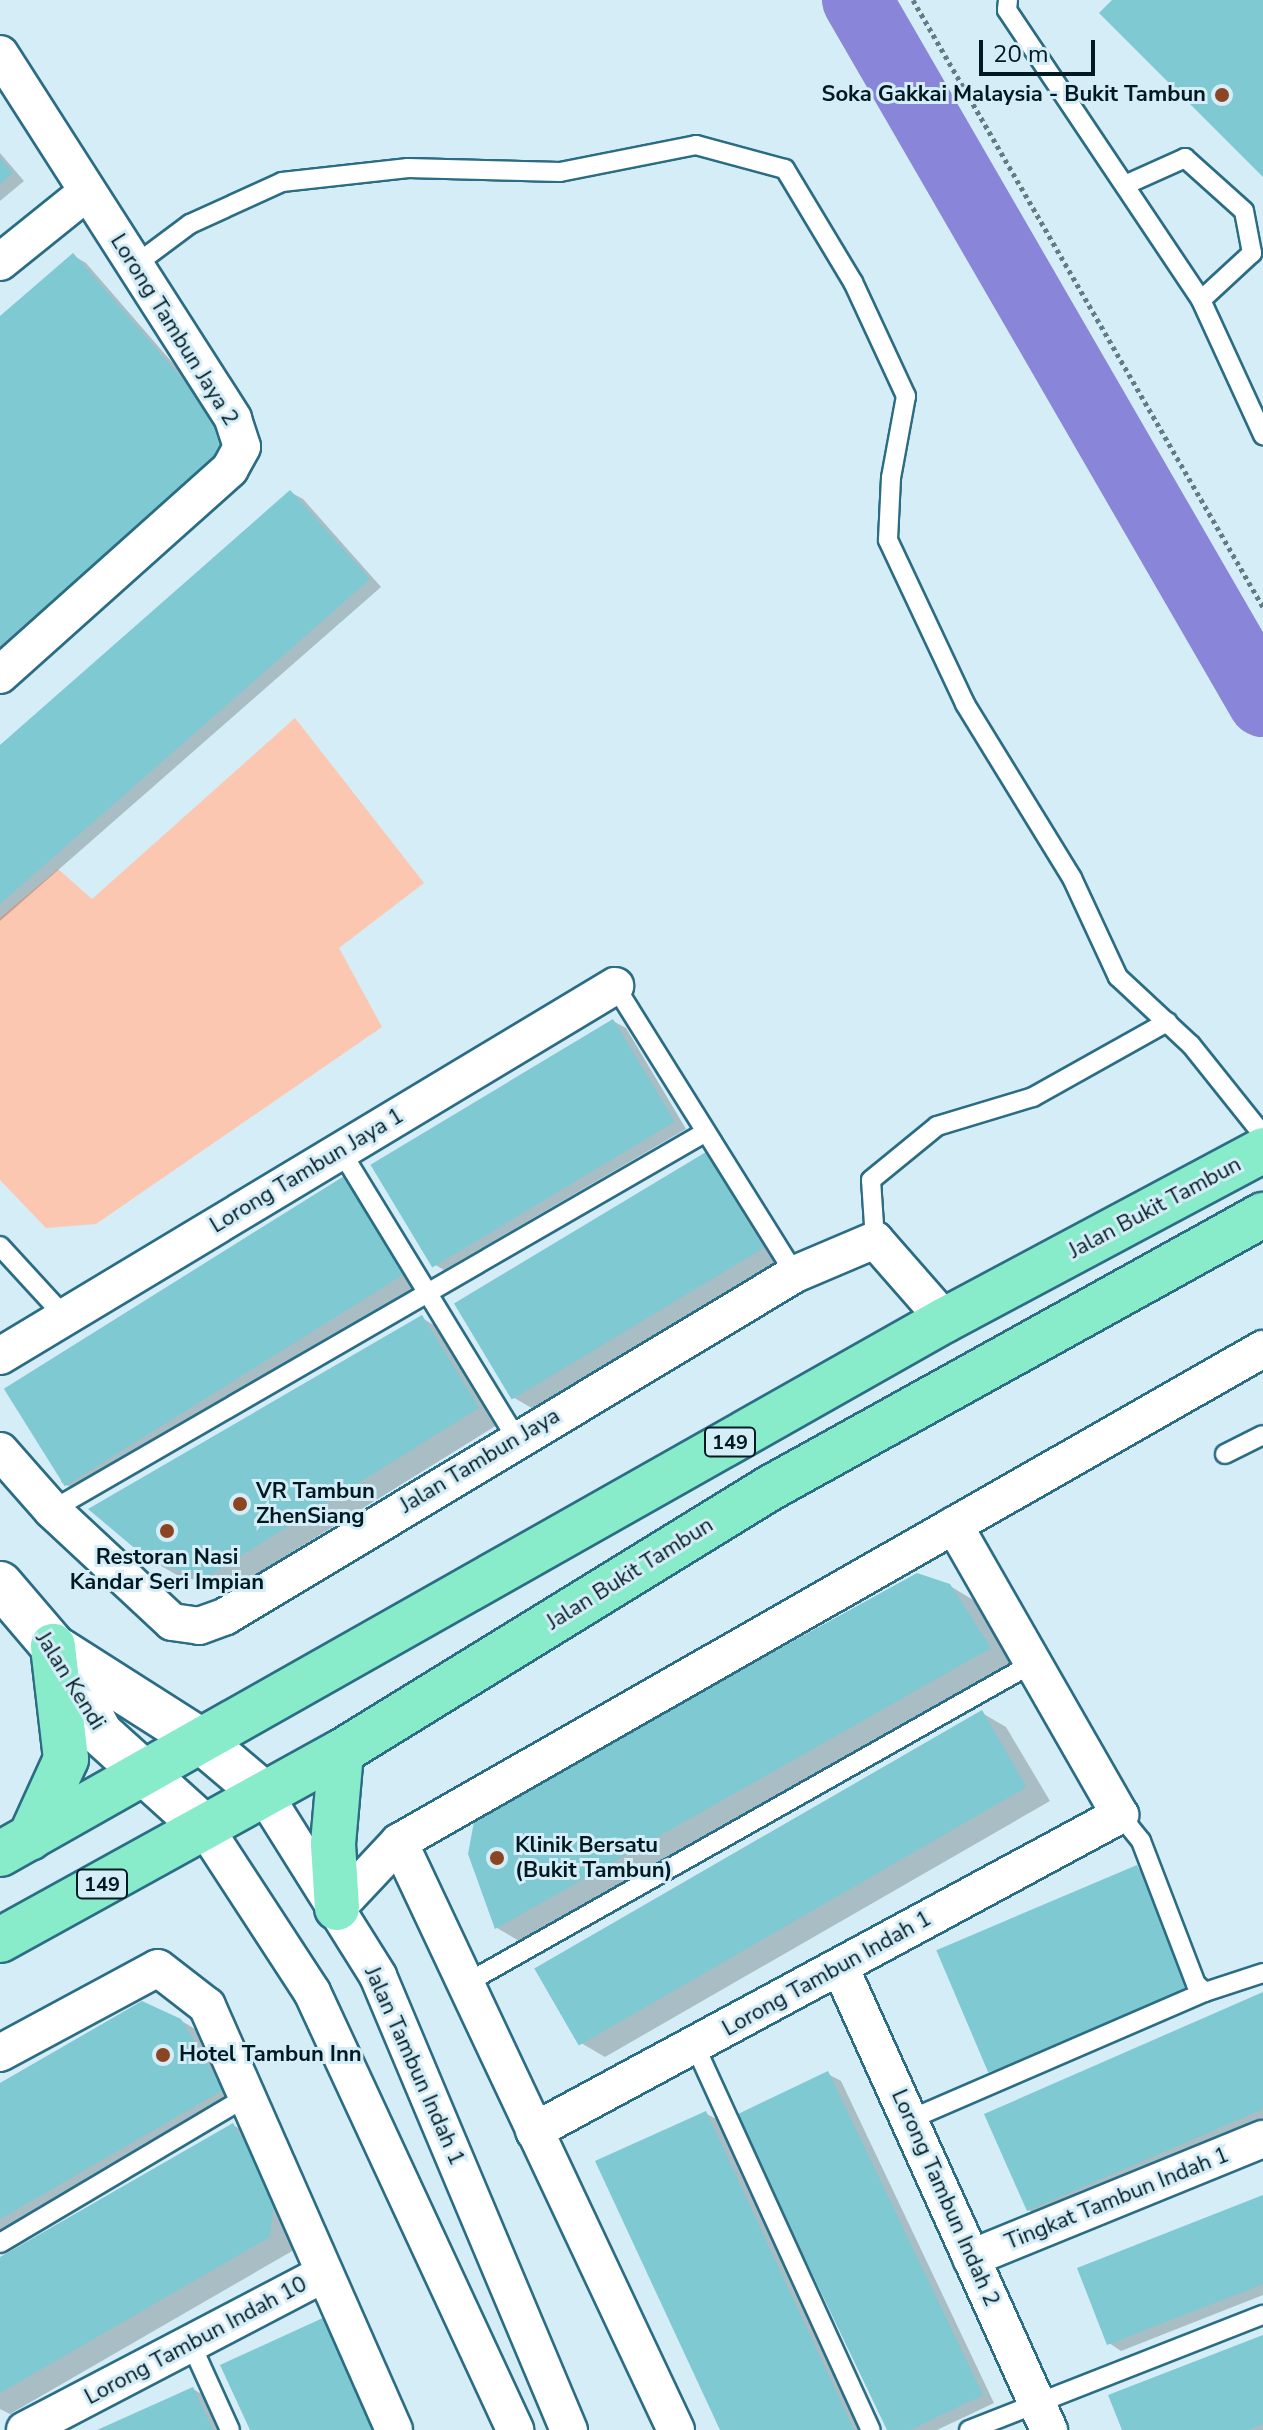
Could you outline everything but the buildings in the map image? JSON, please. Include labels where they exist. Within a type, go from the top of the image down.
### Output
[{"type":"main road","name":"Jalan Bukit Tambun","points":[[15,1846],[945,1320],[1263,1150]]},
{"type":"main road","name":"Jalan Bukit Tambun","points":[[0,1940],[341,1752],[770,1488],[1263,1215]]},
{"type":"main road","points":[[15,1846],[66,1759],[53,1646]]},
{"type":"main road","points":[[337,1908],[333,1844],[341,1752]]},
{"type":"street","name":"Lorong Tambun Jaya 2","points":[[0,55],[233,419],[242,447],[230,469],[0,675]]},
{"type":"street","points":[[0,262],[87,192]]},
{"type":"street","name":"Lorong Tambun Jaya 1","points":[[0,1356],[615,986]]},
{"type":"street","points":[[875,1240],[945,1320]]},
{"type":"street","name":"Jalan Tambun Jaya","points":[[0,1451],[52,1510],[172,1622],[199,1626],[226,1616],[516,1438],[795,1274],[875,1240]]},
{"type":"street","points":[[337,1908],[399,1842],[1263,1349]]},
{"type":"street","points":[[954,1525],[1120,1815]]},
{"type":"street","name":"Jalan Kendi","points":[[0,1584],[53,1646],[100,1733],[147,1771]]},
{"type":"street","name":"Jalan Tambun Indah 1","points":[[53,1646],[200,1740],[264,1794],[378,1976],[569,2430]]},
{"type":"street","points":[[147,1771],[205,1828],[312,1992],[515,2430]]},
{"type":"street","name":"Lorong Tambun Indah 1","points":[[534,2131],[1120,1815]]},
{"type":"street","points":[[399,1842],[676,2430]]},
{"type":"street","name":"Lorong Tambun Indah 2","points":[[840,1967],[1043,2416]]},
{"type":"street","points":[[0,2053],[158,1968],[207,2006],[394,2430]]},
{"type":"street","name":"Tingkat Tambun Indah 1","points":[[971,2258],[1263,2139]]},
{"type":"street","name":"Lorong Tambun Indah 10","points":[[29,2429],[324,2274]]},
{"type":"lane","points":[[1008,0],[1007,10],[1201,300],[1263,435]]},
{"type":"lane","points":[[135,265],[190,224],[282,182],[408,168],[560,172],[696,145],[785,169],[853,282],[906,396],[891,478],[888,540],[965,704],[1072,878],[1118,977],[1167,1022],[1263,1135]]},
{"type":"lane","points":[[1125,185],[1185,158],[1244,211],[1252,253],[1201,300]]},
{"type":"lane","points":[[615,986],[795,1274]]},
{"type":"lane","points":[[875,1240],[871,1180],[937,1126],[1033,1097],[1167,1022]]},
{"type":"lane","points":[[52,1510],[706,1132]]},
{"type":"lane","points":[[341,1151],[516,1438]]},
{"type":"lane","points":[[0,1246],[65,1317]]},
{"type":"lane","points":[[1225,1454],[1263,1435]]},
{"type":"lane","points":[[465,1984],[1033,1663]]},
{"type":"lane","points":[[1120,1815],[1141,1841],[1196,1984],[1205,1992]]},
{"type":"lane","points":[[909,2120],[1205,1992],[1263,1973]]},
{"type":"lane","points":[[695,2046],[871,2430]]},
{"type":"lane","points":[[0,2243],[246,2097]]},
{"type":"lane","points":[[969,2430],[1043,2416],[1263,2315]]},
{"type":"lane","points":[[191,2344],[230,2430]]},
{"type":"path","points":[[913,0],[1263,607]]},
{"type":"shaded area","points":[[295,718],[424,883],[339,948],[382,1027],[96,1224],[46,1228],[0,1180],[0,918],[58,869],[92,899]]},
{"type":"waterway","points":[[857,0],[1263,702]]},
{"type":"place","name":"Soka Gakkai Malaysia - Bukit Tambun","points":[[1222,95]]},
{"type":"place","name":"VR Tambun ZhenSiang","points":[[240,1504]]},
{"type":"place","name":"Restoran Nasi Kandar Seri Impian","points":[[167,1531]]},
{"type":"place","name":"Klinik Bersatu (Bukit Tambun)","points":[[497,1858]]},
{"type":"place","name":"Hotel Tambun Inn","points":[[163,2055]]}]
